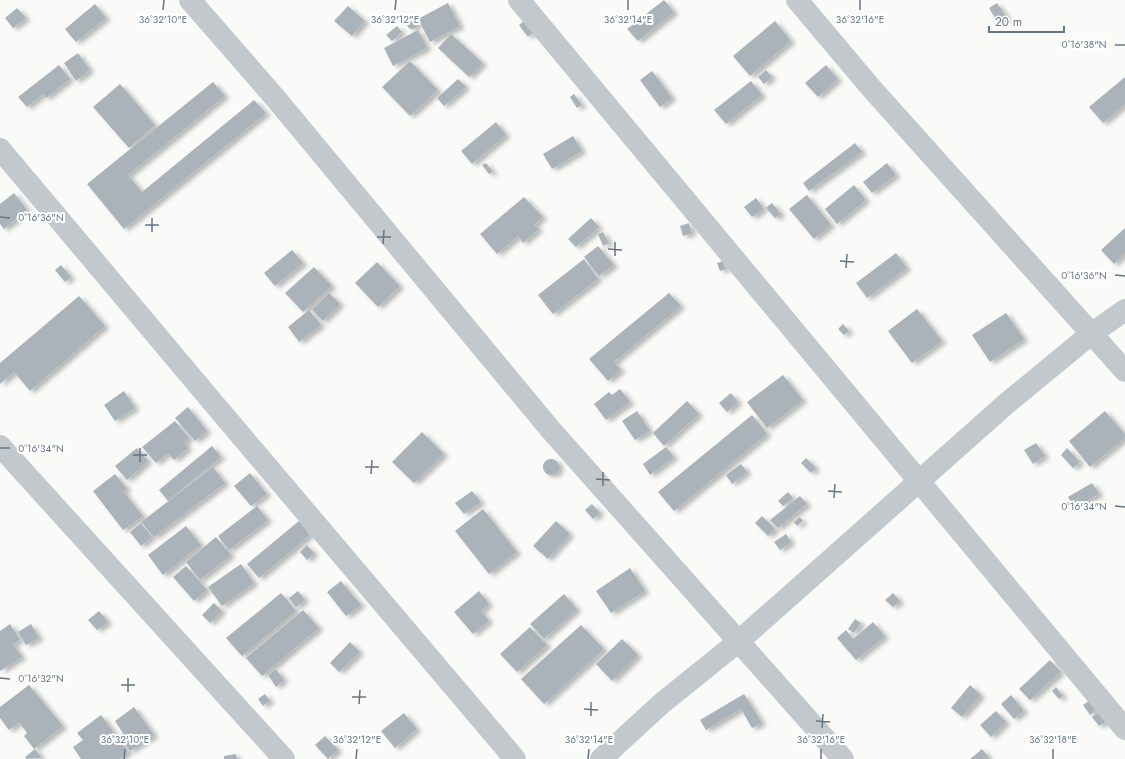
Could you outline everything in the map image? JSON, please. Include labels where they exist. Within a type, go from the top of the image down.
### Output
[{"type":"street","points":[[190,0],[277,100],[550,429],[843,759]]},
{"type":"street","points":[[519,0],[696,215],[1125,729]]},
{"type":"street","points":[[797,0],[872,90],[1125,371]]},
{"type":"street","points":[[0,150],[515,759]]},
{"type":"street","points":[[601,759],[661,704],[739,641],[1006,404],[1091,334],[1125,310]]},
{"type":"street","points":[[0,446],[284,759]]},
{"type":"building","points":[[664,0],[674,12],[638,41],[627,29]]},
{"type":"building","points":[[448,3],[460,26],[430,42],[418,19]]},
{"type":"building","points":[[997,3],[1007,18],[998,23],[989,8]]},
{"type":"building","points":[[95,4],[106,18],[76,42],[65,29]]},
{"type":"building","points":[[348,6],[365,21],[352,36],[334,21]]},
{"type":"building","points":[[17,8],[26,18],[13,28],[5,18]]},
{"type":"building","points":[[410,19],[414,19],[416,20],[416,28],[410,29],[407,26],[407,22]]},
{"type":"building","points":[[524,21],[532,33],[528,37],[519,25]]},
{"type":"building","points":[[775,21],[791,41],[750,76],[733,56]]},
{"type":"building","points":[[397,26],[402,32],[392,41],[386,35]]},
{"type":"building","points":[[418,30],[427,48],[393,66],[384,48]]},
{"type":"building","points":[[451,34],[483,63],[469,77],[438,48]]},
{"type":"building","points":[[78,53],[90,70],[76,81],[64,63]]},
{"type":"building","points":[[410,61],[438,90],[410,116],[382,87]]},
{"type":"building","points":[[59,65],[70,79],[46,98],[43,94],[27,107],[18,97]]},
{"type":"building","points":[[826,65],[838,79],[818,97],[805,83]]},
{"type":"building","points":[[766,70],[772,77],[764,84],[758,77]]},
{"type":"building","points":[[652,71],[672,98],[660,107],[640,80]]},
{"type":"building","points":[[1125,77],[1125,104],[1103,123],[1089,107]]},
{"type":"building","points":[[458,79],[466,87],[444,106],[437,98]]},
{"type":"building","points":[[751,81],[762,95],[726,124],[714,110]]},
{"type":"building","points":[[213,82],[225,96],[128,175],[142,192],[254,100],[266,113],[124,229],[87,184]]},
{"type":"building","points":[[120,84],[155,125],[129,148],[93,107]]},
{"type":"building","points":[[574,94],[582,105],[577,108],[570,97]]},
{"type":"building","points":[[496,122],[506,135],[472,164],[461,151]]},
{"type":"building","points":[[573,136],[582,151],[552,169],[543,154]]},
{"type":"building","points":[[855,143],[862,152],[809,191],[803,183]]},
{"type":"building","points":[[486,163],[493,172],[489,174],[482,165]]},
{"type":"building","points":[[887,163],[896,175],[872,193],[863,182]]},
{"type":"building","points":[[854,185],[866,200],[837,224],[825,209]]},
{"type":"building","points":[[14,193],[27,210],[4,229],[0,224],[0,204]]},
{"type":"building","points":[[807,195],[831,225],[814,239],[789,209]]},
{"type":"building","points":[[524,197],[543,217],[534,225],[539,229],[523,243],[518,236],[497,254],[480,234]]},
{"type":"building","points":[[756,198],[764,209],[752,217],[744,207]]},
{"type":"building","points":[[772,203],[781,214],[775,218],[766,208]]},
{"type":"building","points":[[591,218],[599,227],[576,247],[568,239]]},
{"type":"building","points":[[689,223],[692,233],[683,236],[680,226]]},
{"type":"building","points":[[1125,228],[1125,253],[1114,264],[1101,250]]},
{"type":"building","points":[[603,232],[609,243],[603,246],[598,234]]},
{"type":"building","points":[[598,246],[614,265],[599,276],[584,257]]},
{"type":"building","points":[[292,250],[303,263],[275,286],[264,273]]},
{"type":"building","points":[[896,253],[907,268],[867,298],[856,283]]},
{"type":"building","points":[[584,259],[598,279],[553,314],[538,295]]},
{"type":"building","points":[[723,261],[726,269],[720,271],[717,263]]},
{"type":"building","points":[[377,262],[400,286],[378,307],[355,283]]},
{"type":"building","points":[[61,265],[71,277],[65,282],[55,270]]},
{"type":"building","points":[[314,267],[332,286],[303,312],[285,293]]},
{"type":"building","points":[[329,293],[340,304],[323,321],[312,310]]},
{"type":"building","points":[[669,293],[681,306],[614,362],[621,370],[608,381],[589,359]]},
{"type":"building","points":[[79,296],[105,326],[30,391],[14,372],[0,384],[0,363]]},
{"type":"building","points":[[917,309],[942,341],[912,363],[888,331]]},
{"type":"building","points":[[309,310],[321,325],[299,342],[288,327]]},
{"type":"building","points":[[1006,313],[1024,339],[990,362],[972,335]]},
{"type":"building","points":[[843,324],[849,331],[844,335],[838,329]]},
{"type":"building","points":[[783,375],[803,400],[767,428],[747,402]]},
{"type":"building","points":[[620,389],[630,402],[606,420],[594,404],[609,392],[612,395]]},
{"type":"building","points":[[124,391],[135,408],[115,421],[104,405]]},
{"type":"building","points":[[731,393],[738,402],[727,412],[719,403]]},
{"type":"building","points":[[687,401],[699,414],[664,446],[653,433]]},
{"type":"building","points":[[188,407],[207,431],[195,441],[175,418]]},
{"type":"building","points":[[637,411],[650,431],[635,440],[622,421]]},
{"type":"building","points":[[1105,411],[1125,434],[1125,438],[1090,467],[1069,441]]},
{"type":"building","points":[[752,415],[767,434],[674,511],[658,492]]},
{"type":"building","points":[[175,421],[189,438],[184,443],[188,448],[174,460],[168,453],[156,463],[142,447]]},
{"type":"building","points":[[422,432],[444,454],[414,483],[392,462]]},
{"type":"building","points":[[1036,443],[1045,456],[1033,464],[1024,450]]},
{"type":"building","points":[[212,446],[221,457],[168,501],[159,490]]},
{"type":"building","points":[[666,447],[674,457],[650,475],[643,464]]},
{"type":"building","points":[[137,448],[148,461],[127,480],[115,466]]},
{"type":"building","points":[[1067,448],[1080,462],[1073,468],[1061,455]]},
{"type":"building","points":[[806,458],[816,468],[811,473],[801,463]]},
{"type":"building","points":[[548,459],[554,459],[559,464],[557,473],[554,475],[548,475],[543,470],[543,464]]},
{"type":"building","points":[[741,464],[747,472],[732,484],[726,475]]},
{"type":"building","points":[[213,467],[225,483],[154,537],[141,522]]},
{"type":"building","points":[[250,473],[267,494],[251,506],[234,486]]},
{"type":"building","points":[[115,474],[127,489],[123,491],[143,516],[123,530],[93,491]]},
{"type":"building","points":[[1092,483],[1099,494],[1075,508],[1068,497]]},
{"type":"building","points":[[472,491],[481,502],[464,514],[455,503]]},
{"type":"building","points":[[788,492],[793,498],[783,506],[778,501]]},
{"type":"building","points":[[800,496],[807,504],[778,528],[770,520]]},
{"type":"building","points":[[592,504],[600,513],[593,519],[585,510]]},
{"type":"building","points":[[257,506],[268,520],[229,550],[218,536]]},
{"type":"building","points":[[483,509],[517,552],[489,574],[455,531]]},
{"type":"building","points":[[762,516],[775,529],[768,536],[755,523]]},
{"type":"building","points":[[800,517],[803,521],[797,526],[794,522]]},
{"type":"building","points":[[299,521],[310,535],[259,578],[247,564]]},
{"type":"building","points":[[556,521],[570,534],[548,559],[533,546]]},
{"type":"building","points":[[141,523],[152,537],[141,546],[130,532]]},
{"type":"building","points":[[186,526],[201,545],[163,575],[148,555]]},
{"type":"building","points":[[786,534],[791,542],[780,550],[774,542]]},
{"type":"building","points":[[216,537],[231,555],[200,580],[186,562]]},
{"type":"building","points":[[307,545],[314,553],[307,560],[300,552]]},
{"type":"building","points":[[241,564],[254,583],[222,606],[208,587]]},
{"type":"building","points":[[186,566],[207,590],[194,601],[173,577]]},
{"type":"building","points":[[630,568],[645,591],[611,613],[596,591]]},
{"type":"building","points":[[341,581],[361,605],[346,616],[327,592]]},
{"type":"building","points":[[298,591],[305,600],[296,607],[289,598]]},
{"type":"building","points":[[479,591],[489,604],[481,611],[489,621],[473,634],[454,612]]},
{"type":"building","points":[[281,593],[296,611],[242,656],[226,638]]},
{"type":"building","points":[[893,593],[900,601],[893,607],[885,600]]},
{"type":"building","points":[[564,594],[577,609],[544,639],[530,624]]},
{"type":"building","points":[[214,603],[222,611],[210,623],[202,615]]},
{"type":"building","points":[[303,610],[319,628],[262,676],[246,658]]},
{"type":"building","points":[[99,611],[108,622],[97,630],[88,620]]},
{"type":"building","points":[[855,619],[861,623],[854,633],[848,629]]},
{"type":"building","points":[[873,622],[885,636],[856,660],[837,638],[846,630],[853,639]]},
{"type":"building","points":[[10,624],[20,640],[13,644],[22,657],[0,671],[0,631]]},
{"type":"building","points":[[31,624],[39,638],[26,645],[18,632]]},
{"type":"building","points":[[581,625],[604,649],[544,704],[521,679]]},
{"type":"building","points":[[530,627],[547,645],[517,672],[500,654]]},
{"type":"building","points":[[622,639],[638,655],[612,681],[596,664]]},
{"type":"building","points":[[350,642],[360,652],[339,672],[330,663]]},
{"type":"building","points":[[1050,660],[1061,672],[1030,700],[1019,689]]},
{"type":"building","points":[[276,669],[284,680],[276,687],[268,675]]},
{"type":"building","points":[[29,685],[63,726],[34,749],[24,736],[27,733],[19,722],[9,730],[0,718],[0,707]]},
{"type":"building","points":[[970,685],[981,695],[962,717],[951,708]]},
{"type":"building","points":[[1056,687],[1063,696],[1059,699],[1052,691]]},
{"type":"building","points":[[265,694],[270,701],[263,706],[258,699]]},
{"type":"building","points":[[744,694],[762,723],[752,728],[741,709],[706,730],[700,720]]},
{"type":"building","points":[[1011,695],[1024,711],[1014,719],[1001,704]]},
{"type":"building","points":[[1090,700],[1097,709],[1090,715],[1083,705]]},
{"type":"building","points":[[134,707],[154,735],[130,751],[119,736],[123,733],[115,721]]},
{"type":"building","points":[[996,711],[1006,722],[991,737],[980,725]]},
{"type":"building","points":[[1099,712],[1106,721],[1099,726],[1092,717]]},
{"type":"building","points":[[404,713],[417,729],[395,748],[381,731]]},
{"type":"building","points":[[101,715],[128,752],[119,759],[81,759],[73,747],[83,740],[77,733]]},
{"type":"building","points":[[325,736],[338,750],[328,759],[315,745]]},
{"type":"building","points":[[35,749],[42,758],[26,759],[25,757]]},
{"type":"building","points":[[982,749],[990,759],[970,759]]},
{"type":"building","points":[[236,754],[237,759],[224,759],[224,756]]}]
